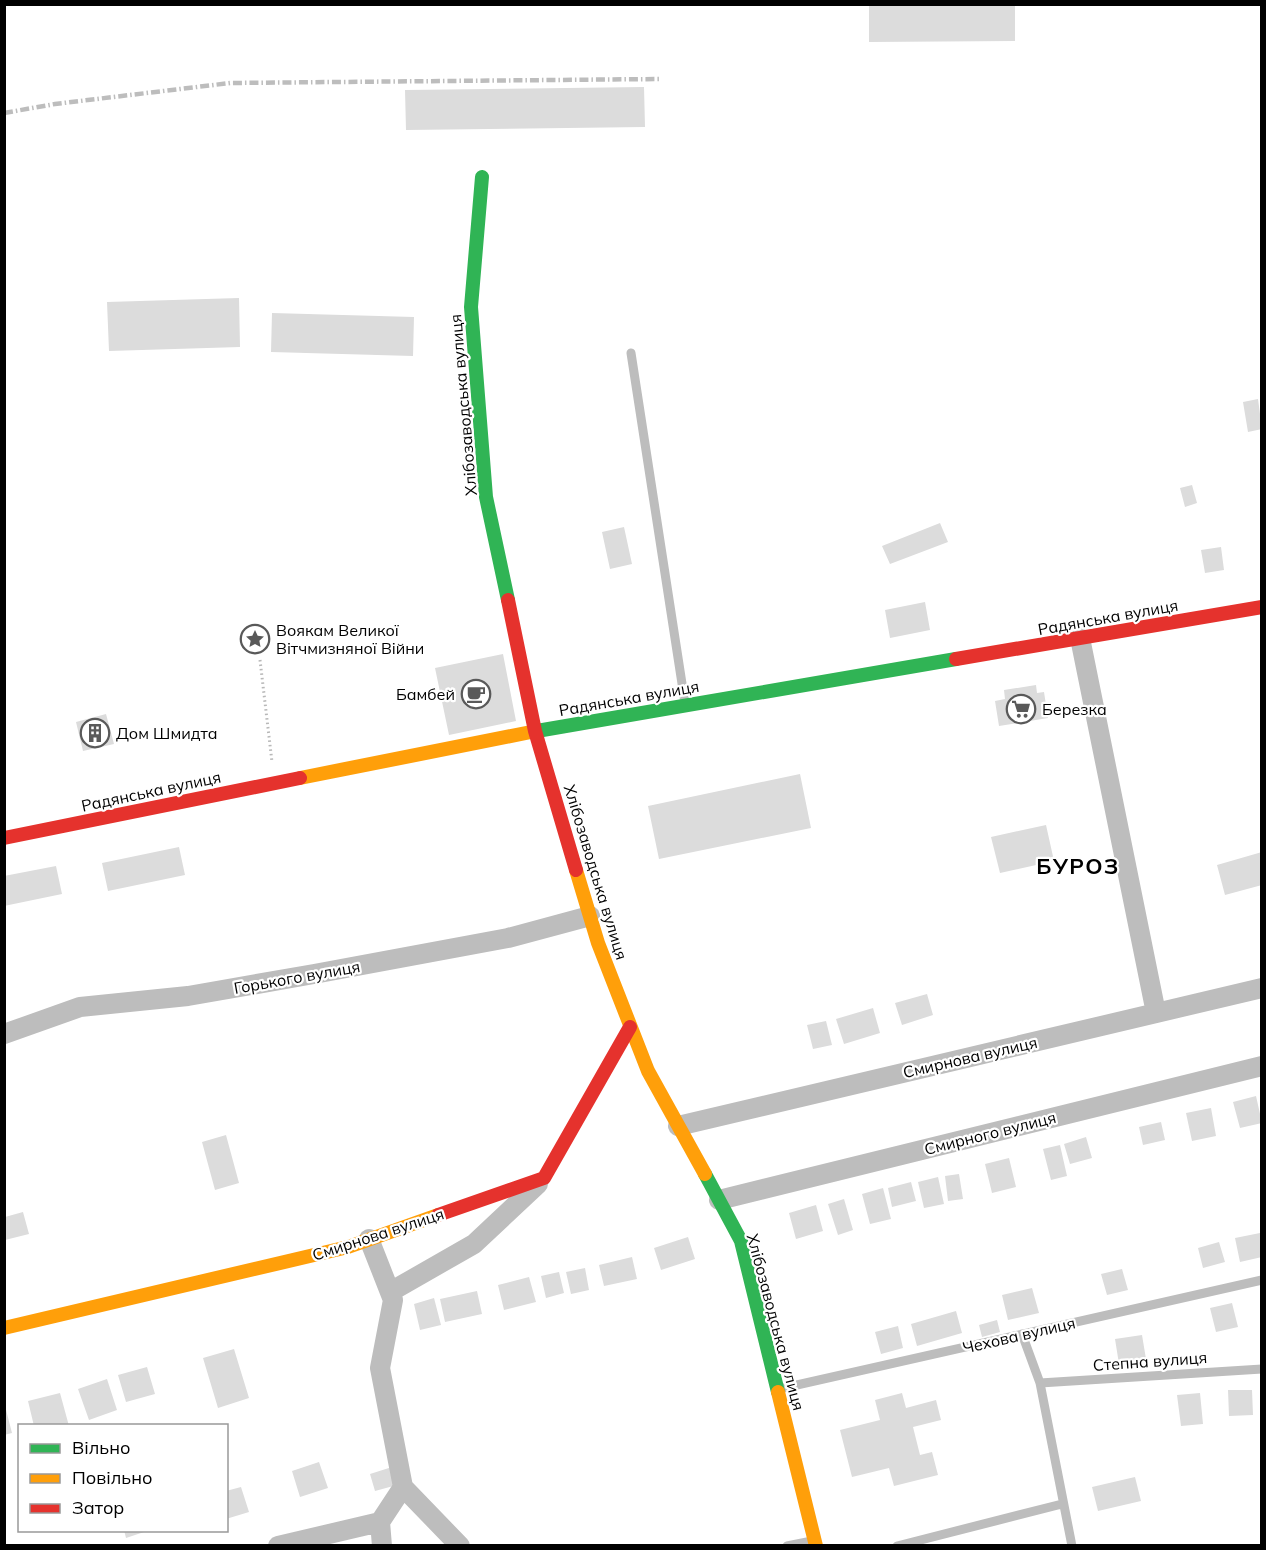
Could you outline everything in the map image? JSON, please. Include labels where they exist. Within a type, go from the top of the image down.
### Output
[{"type":"street","name":"Хлібозаводська вулиця","points":[[482,177],[471,308],[486,497],[535,731],[590,916],[630,1027],[648,1071],[741,1241],[815,1543]]},
{"type":"street","name":"Радянська вулиця","points":[[4,838],[535,731],[1262,607]]},
{"type":"street","points":[[1080,638],[1156,1013]]},
{"type":"street","name":"Горького вулиця","points":[[4,1034],[80,1007],[188,996],[314,974],[508,938],[590,916]]},
{"type":"street","name":"Смирнова вулиця","points":[[678,1126],[1262,988]]},
{"type":"street","points":[[390,1292],[474,1244],[544,1178],[630,1027]]},
{"type":"street","name":"Смирного вулиця","points":[[718,1200],[1262,1066]]},
{"type":"street","name":"Смирнова вулиця","points":[[4,1328],[369,1239],[544,1178]]},
{"type":"street","points":[[369,1239],[393,1300],[380,1368],[402,1487],[460,1545]]},
{"type":"street","points":[[382,1545],[380,1521],[402,1487]]},
{"type":"street","points":[[278,1545],[380,1521]]},
{"type":"lane","points":[[631,353],[686,705]]},
{"type":"lane","name":"Чехова вулиця","points":[[777,1389],[1262,1280]]},
{"type":"lane","points":[[1022,1334],[1041,1383],[1062,1504],[1072,1545]]},
{"type":"lane","name":"Степна вулиця","points":[[1041,1383],[1262,1369]]},
{"type":"lane","points":[[897,1545],[1062,1504]]},
{"type":"lane","points":[[787,1545],[815,1543]]},
{"type":"path","points":[[260,660],[275,782]]},
{"type":"building","points":[[869,4],[1015,4],[1015,41],[869,42]]},
{"type":"building","points":[[644,87],[645,127],[406,130],[405,90]]},
{"type":"building","points":[[239,298],[240,347],[109,351],[107,302]]},
{"type":"building","points":[[272,313],[414,317],[413,356],[271,352]]},
{"type":"building","points":[[1258,399],[1262,429],[1248,432],[1243,402]]},
{"type":"building","points":[[1192,485],[1197,503],[1185,507],[1180,488]]},
{"type":"building","points":[[940,523],[948,542],[890,564],[882,546]]},
{"type":"building","points":[[624,527],[632,564],[610,569],[602,532]]},
{"type":"building","points":[[1221,547],[1224,570],[1205,573],[1201,550]]},
{"type":"building","points":[[925,602],[930,630],[890,638],[885,610]]},
{"type":"building","name":"Бамбей","points":[[503,654],[516,721],[449,735],[435,668]]},
{"type":"building","name":"Березка","points":[[1036,685],[1037,693],[1044,692],[1048,718],[999,726],[995,701],[1005,699],[1004,690]]},
{"type":"building","name":"Дом Шмидта","points":[[106,714],[114,744],[83,751],[76,722]]},
{"type":"building","points":[[800,774],[811,828],[659,859],[648,806]]},
{"type":"building","points":[[1046,825],[1054,861],[1000,873],[991,837]]},
{"type":"building","points":[[179,847],[185,875],[108,891],[102,863]]},
{"type":"building","points":[[1262,852],[1262,885],[1225,895],[1217,865]]},
{"type":"building","points":[[56,866],[62,894],[4,906],[4,876]]},
{"type":"building","points":[[927,994],[933,1015],[902,1025],[895,1003]]},
{"type":"building","points":[[873,1008],[880,1033],[844,1044],[836,1019]]},
{"type":"building","points":[[826,1021],[832,1045],[813,1049],[807,1025]]},
{"type":"building","points":[[1256,1096],[1262,1123],[1240,1128],[1233,1102]]},
{"type":"building","points":[[1211,1108],[1216,1136],[1192,1141],[1186,1113]]},
{"type":"building","points":[[1161,1122],[1165,1140],[1143,1145],[1139,1127]]},
{"type":"building","points":[[226,1135],[239,1183],[215,1190],[202,1142]]},
{"type":"building","points":[[1086,1137],[1092,1158],[1070,1164],[1064,1144]]},
{"type":"building","points":[[1060,1145],[1067,1176],[1051,1180],[1043,1149]]},
{"type":"building","points":[[1009,1158],[1016,1187],[992,1193],[985,1164]]},
{"type":"building","points":[[959,1174],[963,1199],[948,1201],[945,1176]]},
{"type":"building","points":[[938,1177],[944,1204],[924,1208],[918,1182]]},
{"type":"building","points":[[911,1182],[916,1201],[892,1207],[888,1188]]},
{"type":"building","points":[[883,1188],[891,1219],[870,1224],[862,1194]]},
{"type":"building","points":[[844,1199],[853,1230],[838,1235],[828,1204]]},
{"type":"building","points":[[816,1205],[823,1231],[796,1239],[789,1213]]},
{"type":"building","points":[[23,1212],[29,1234],[5,1240],[5,1217]]},
{"type":"building","points":[[1260,1233],[1262,1257],[1240,1262],[1235,1238]]},
{"type":"building","points":[[688,1237],[695,1259],[661,1270],[654,1248]]},
{"type":"building","points":[[1219,1242],[1225,1262],[1203,1268],[1198,1248]]},
{"type":"building","points":[[632,1257],[637,1279],[604,1286],[599,1265]]},
{"type":"building","points":[[585,1268],[589,1290],[571,1294],[566,1272]]},
{"type":"building","points":[[1122,1269],[1128,1290],[1107,1295],[1101,1274]]},
{"type":"building","points":[[559,1272],[564,1293],[546,1298],[541,1276]]},
{"type":"building","points":[[529,1277],[536,1302],[504,1310],[498,1285]]},
{"type":"building","points":[[1032,1288],[1039,1313],[1008,1320],[1002,1295]]},
{"type":"building","points":[[477,1291],[482,1314],[445,1322],[440,1299]]},
{"type":"building","points":[[434,1298],[441,1325],[420,1330],[414,1304]]},
{"type":"building","points":[[1232,1303],[1238,1327],[1216,1332],[1210,1308]]},
{"type":"building","points":[[956,1311],[962,1333],[917,1346],[911,1324]]},
{"type":"building","points":[[997,1320],[1000,1332],[982,1337],[979,1325]]},
{"type":"building","points":[[898,1326],[903,1348],[881,1354],[875,1332]]},
{"type":"building","points":[[1142,1335],[1146,1359],[1119,1364],[1115,1339]]},
{"type":"building","points":[[234,1349],[249,1398],[218,1408],[203,1358]]},
{"type":"building","points":[[147,1367],[155,1394],[126,1402],[118,1375]]},
{"type":"building","points":[[107,1379],[117,1410],[89,1420],[78,1389]]},
{"type":"building","points":[[1228,1390],[1252,1390],[1253,1415],[1229,1416]]},
{"type":"building","points":[[60,1393],[68,1424],[34,1424],[28,1401]]},
{"type":"building","points":[[902,1393],[906,1408],[936,1400],[941,1420],[913,1427],[920,1455],[932,1452],[938,1475],[894,1486],[889,1468],[852,1477],[840,1430],[880,1420],[875,1400]]},
{"type":"building","points":[[1200,1393],[1203,1424],[1181,1426],[1177,1395]]},
{"type":"building","points":[[4,1402],[12,1433],[4,1435]]},
{"type":"building","points":[[319,1462],[328,1488],[300,1497],[292,1471]]},
{"type":"building","points":[[392,1467],[397,1485],[375,1491],[370,1474]]},
{"type":"building","points":[[1135,1477],[1141,1501],[1098,1511],[1092,1487]]},
{"type":"building","points":[[241,1487],[249,1512],[228,1518],[228,1490]]},
{"type":"building","points":[[124,1532],[144,1532],[126,1538]]},
{"type":"railway","points":[[4,113],[55,104],[230,83],[660,79]]},
{"type":"traffic: fast","points":[[482,177],[471,307],[486,497],[508,600]]},
{"type":"traffic: fast","points":[[531,732],[956,659]]},
{"type":"traffic: fast","points":[[705,1174],[741,1241],[778,1392]]},
{"type":"traffic: slow","points":[[300,778],[531,732]]},
{"type":"traffic: slow","points":[[576,870],[598,943],[648,1071],[705,1174]]},
{"type":"traffic: slow","points":[[4,1328],[348,1247],[438,1215]]},
{"type":"traffic: slow","points":[[778,1392],[816,1546]]},
{"type":"traffic: jam","points":[[508,600],[535,731],[576,870]]},
{"type":"traffic: jam","points":[[956,659],[1262,607]]},
{"type":"traffic: jam","points":[[4,838],[300,778]]},
{"type":"traffic: jam","points":[[438,1215],[544,1178],[630,1027]]},
{"type":"place","name":"Воякам Великої Вітчмизняної Війни","points":[[255,639]]},
{"type":"place","name":"Бамбей","points":[[476,694]]},
{"type":"place","name":"Березка","points":[[1021,709]]},
{"type":"place","name":"Дом Шмидта","points":[[95,733]]},
{"type":"district","name":"БУРОЗ","points":[[1078,866]]}]
